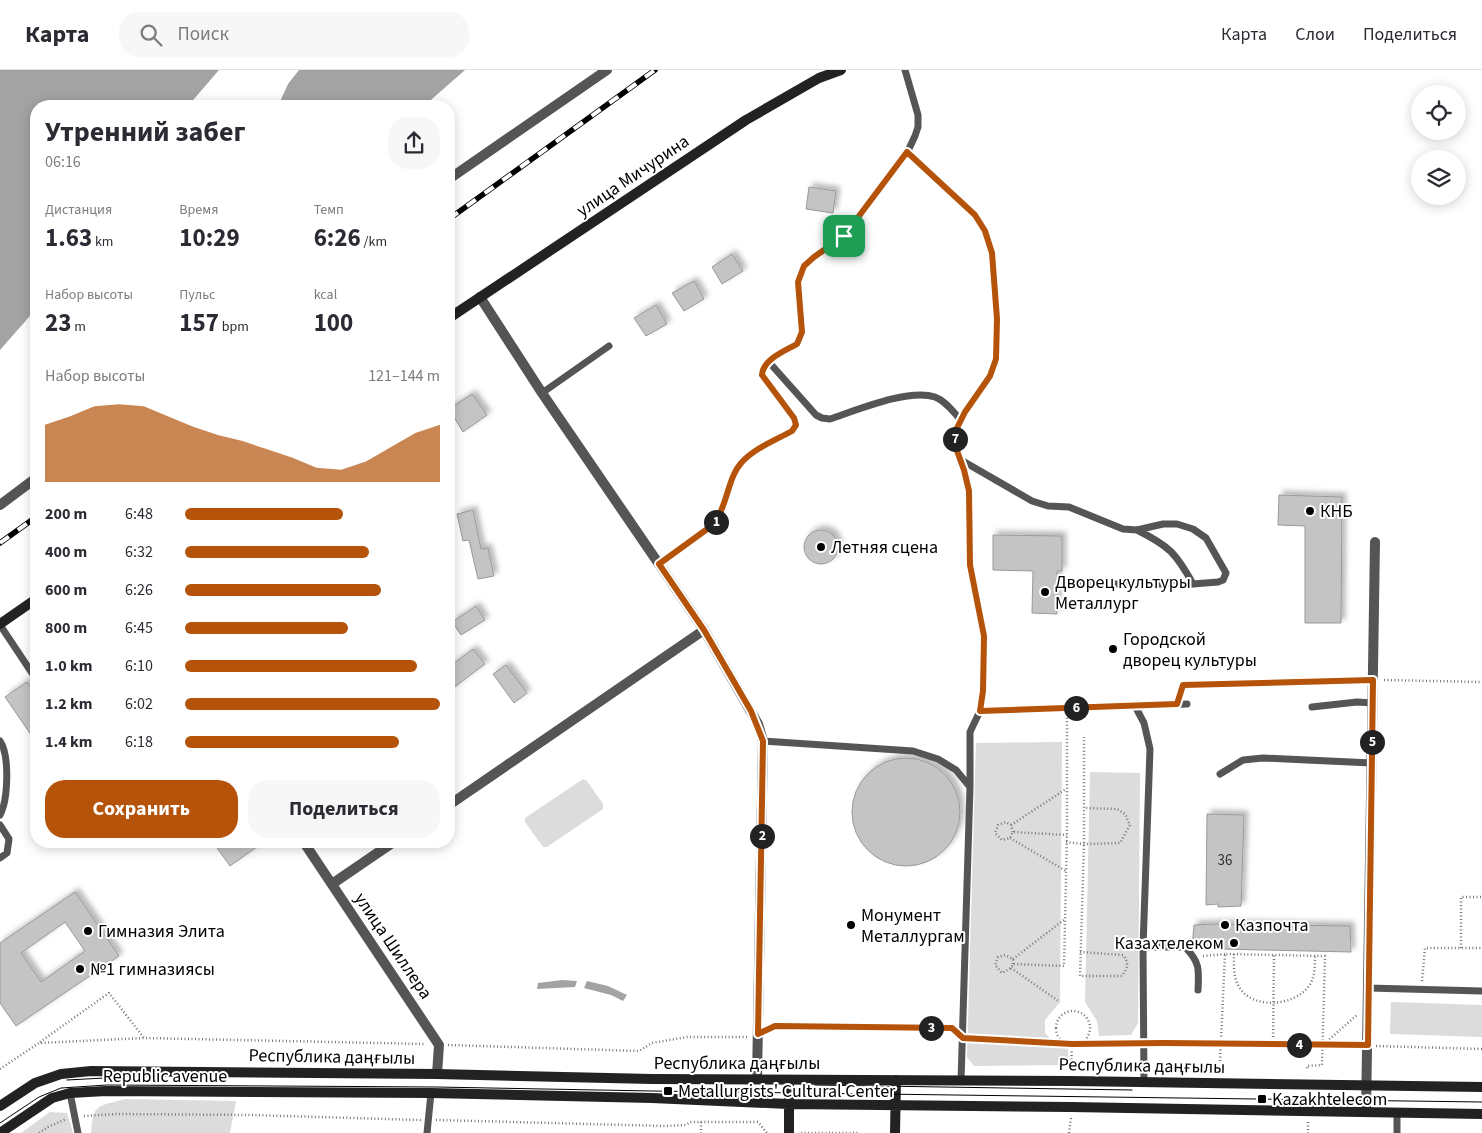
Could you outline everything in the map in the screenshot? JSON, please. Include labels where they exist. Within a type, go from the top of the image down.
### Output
[{"type":"main road","name":"улица Мичурина","points":[[455,314],[746,120],[819,78],[841,70]]},
{"type":"main road","points":[[0,624],[30,605]]},
{"type":"main road","name":"Республика даңғылы","points":[[0,1106],[34,1082],[61,1074],[91,1071],[1482,1086]]},
{"type":"main road","points":[[789,1080],[789,1133]]},
{"type":"main road","points":[[896,1080],[896,1133]]},
{"type":"main road","name":"Republic avenue","points":[[0,1133],[52,1098],[70,1093],[106,1091],[430,1093]]},
{"type":"main road","name":"Республика даңғылы","points":[[430,1093],[652,1098],[788,1104],[1482,1114]]},
{"type":"street","points":[[455,175],[607,70]]},
{"type":"street","points":[[480,297],[542,392],[704,630],[751,711],[763,741],[757,1079]]},
{"type":"street","points":[[0,505],[30,482]]},
{"type":"street","points":[[1366,1112],[1375,542]]},
{"type":"street","points":[[455,800],[704,630]]},
{"type":"street","name":"улица Шиллера","points":[[308,848],[439,1045]]},
{"type":"street","points":[[332,884],[385,848]]},
{"type":"street","points":[[437,1074],[439,1045]]},
{"type":"lane","points":[[659,564],[718,520],[736,472],[742,462],[751,454],[792,431],[796,425],[794,418],[762,375],[763,368],[768,361],[797,344],[800,339],[802,332],[798,282],[804,266],[844,236],[907,152],[918,127],[918,115],[905,70]]},
{"type":"lane","points":[[907,152],[975,215],[985,231],[992,253],[997,319],[996,359],[990,376],[965,412],[955,432],[956,448],[969,491],[970,565],[984,636],[983,691],[980,711],[970,732],[962,1081]]},
{"type":"lane","points":[[542,392],[609,346]]},
{"type":"lane","points":[[768,361],[816,416],[822,418],[830,419],[903,396],[924,395],[944,401],[961,420]]},
{"type":"lane","points":[[960,460],[1032,501],[1048,506],[1069,507],[1123,529],[1137,530],[1163,524],[1177,524],[1193,529],[1206,538],[1226,573],[1223,580],[1218,582],[1194,584],[1076,584]]},
{"type":"lane","points":[[1137,530],[1161,542],[1172,552],[1182,563],[1194,584]]},
{"type":"lane","points":[[0,624],[30,670]]},
{"type":"lane","points":[[1312,707],[1373,702]]},
{"type":"lane","points":[[980,711],[1187,704]]},
{"type":"lane","points":[[1135,706],[1144,723],[1150,749],[1143,947],[1144,1082]]},
{"type":"lane","points":[[0,741],[6,756],[4,806],[0,815]]},
{"type":"lane","points":[[763,741],[913,751],[938,759],[956,770],[970,787]]},
{"type":"lane","points":[[1220,774],[1244,760],[1263,758],[1372,763]]},
{"type":"lane","points":[[0,825],[9,839],[7,853],[0,858]]},
{"type":"lane","points":[[1143,947],[1185,947],[1194,956],[1199,971],[1198,990]]},
{"type":"lane","points":[[1368,988],[1482,992]]},
{"type":"lane","points":[[70,1093],[78,1133]]},
{"type":"lane","points":[[427,1133],[430,1093]]},
{"type":"lane","points":[[1397,1112],[1397,1133]]},
{"type":"path","points":[[1177,704],[1183,685],[1373,680],[1482,682]]},
{"type":"path","points":[[1013,964],[1064,966],[1067,708]]},
{"type":"path","points":[[1080,952],[1123,955],[1127,961],[1127,968],[1122,976],[1080,976],[1080,952],[1084,844],[1084,736]]},
{"type":"path","points":[[1011,825],[1067,789]]},
{"type":"path","points":[[1066,842],[1084,844],[1120,842],[1130,825],[1126,814],[1117,809],[1084,808]]},
{"type":"path","points":[[1010,838],[1013,832],[1011,825],[1006,822],[998,824],[995,833],[1002,840],[1010,838],[1066,871]]},
{"type":"path","points":[[1013,832],[1067,835]]},
{"type":"path","points":[[1461,948],[1461,897],[1482,897]]},
{"type":"path","points":[[1012,960],[1065,919]]},
{"type":"path","points":[[1422,990],[1426,948],[1482,948]]},
{"type":"path","points":[[1194,956],[1224,954],[1325,956],[1322,1065],[1307,1066],[1307,1070]]},
{"type":"path","points":[[1220,1061],[1224,954]]},
{"type":"path","points":[[1234,954],[1234,970],[1237,985],[1246,995],[1261,1002],[1283,1002],[1298,997],[1309,986],[1315,971],[1315,956]]},
{"type":"path","points":[[1006,955],[1012,960],[1011,968],[1002,973],[994,965],[998,957],[1006,955]]},
{"type":"path","points":[[1273,1044],[1274,955]]},
{"type":"path","points":[[1011,968],[1060,1002]]},
{"type":"path","points":[[0,1069],[110,993],[144,1038]]},
{"type":"path","points":[[1323,1045],[1368,1006]]},
{"type":"path","points":[[1073,1011],[1084,1015],[1088,1020],[1090,1029],[1081,1043],[1072,1044],[1066,1043],[1059,1038],[1056,1024],[1062,1014],[1073,1011]]},
{"type":"path","points":[[39,1043],[144,1038],[638,1051],[652,1043],[687,1037],[751,1038],[775,1026],[952,1028],[963,1038],[1072,1044],[1368,1045],[1482,1049]]},
{"type":"path","points":[[1071,1081],[1072,1044]]},
{"type":"path","points":[[1069,1133],[1072,1107]]},
{"type":"path","points":[[39,1133],[48,1126],[75,1117],[92,1114],[251,1115],[665,1126],[686,1126],[690,1122],[758,1122],[767,1133]]},
{"type":"path","points":[[1307,1118],[1308,1133]]},
{"type":"path","points":[[701,1122],[701,1133]]},
{"type":"path","points":[[801,1133],[859,1133]]},
{"type":"shaded area","points":[[0,70],[219,70],[193,100],[30,100],[30,316],[0,350]]},
{"type":"shaded area","points":[[299,70],[465,70],[431,100],[281,100],[288,84]]},
{"type":"shaded area","points":[[1062,742],[1060,1002],[1045,1020],[1045,1033],[1058,1047],[1068,1048],[1068,1065],[974,1066],[967,1057],[976,743]]},
{"type":"shaded area","points":[[1090,772],[1140,773],[1138,1023],[1131,1035],[1099,1036],[1097,1021],[1085,1002]]},
{"type":"shaded area","points":[[583,779],[587,781],[603,804],[603,809],[547,847],[543,847],[525,822],[525,818]]},
{"type":"shaded area","points":[[562,980],[577,981],[575,987],[537,989],[538,983]]},
{"type":"shaded area","points":[[587,981],[608,986],[627,995],[623,1001],[611,995],[584,988]]},
{"type":"shaded area","points":[[1391,1002],[1482,1005],[1482,1037],[1390,1034]]},
{"type":"shaded area","points":[[125,1099],[236,1101],[230,1133],[91,1133],[93,1116],[99,1107]]},
{"type":"shaded area","points":[[50,1112],[67,1113],[73,1133],[21,1133]]},
{"type":"building","points":[[809,187],[836,191],[833,213],[806,209]]},
{"type":"building","points":[[732,254],[743,271],[722,284],[712,267]]},
{"type":"building","points":[[694,281],[704,299],[684,311],[672,293]]},
{"type":"building","points":[[656,305],[667,324],[646,336],[634,318]]},
{"type":"building","points":[[472,394],[487,415],[463,432],[455,419],[455,405]]},
{"type":"building","points":[[1279,495],[1342,497],[1341,623],[1305,623],[1305,526],[1278,525]]},
{"type":"building","points":[[473,510],[481,549],[488,548],[494,576],[478,579],[469,540],[463,541],[457,514]]},
{"type":"building","name":"Летняя сцена","points":[[821,530],[828,531],[833,535],[837,540],[837,554],[833,559],[828,563],[821,564],[814,563],[809,559],[805,554],[804,547],[805,540],[809,535],[814,531]]},
{"type":"building","name":"Дворец культуры Металлург","points":[[993,535],[1062,536],[1062,571],[1057,571],[1057,614],[1032,613],[1033,571],[993,570]]},
{"type":"building","points":[[476,606],[485,620],[461,635],[455,626],[455,620]]},
{"type":"building","points":[[473,649],[485,664],[455,686],[455,662]]},
{"type":"building","points":[[506,665],[527,693],[514,703],[493,674]]},
{"type":"building","points":[[27,682],[30,687],[30,733],[5,697]]},
{"type":"building","points":[[906,758],[927,762],[944,774],[956,791],[960,812],[956,833],[944,850],[927,862],[906,866],[885,862],[868,850],[856,833],[852,812],[856,791],[868,774],[885,762]]},
{"type":"building","points":[[1207,814],[1244,815],[1241,906],[1218,907],[1218,904],[1206,905]]},
{"type":"building","points":[[217,848],[255,848],[230,866]]},
{"type":"building","name":"№1 гимназиясы","points":[[75,892],[119,956],[16,1026],[0,1003],[0,943]],"holes":[[[65,922],[85,951],[41,982],[21,953]]]},
{"type":"building","points":[[1194,925],[1350,926],[1351,952],[1220,949],[1211,946],[1195,950],[1192,947]]},
{"type":"tram line","points":[[67,1080],[105,1078]]},
{"type":"tram line","points":[[0,1123],[39,1097],[61,1088],[107,1085],[436,1087],[1482,1102]]},
{"type":"tram line","points":[[815,1085],[1132,1090]]},
{"type":"railway","points":[[455,215],[655,70]]},
{"type":"railway","points":[[0,543],[30,521]]},
{"type":"place","name":"КНБ","points":[[1310,511]]},
{"type":"place","name":"Летняя сцена","points":[[821,547]]},
{"type":"place","name":"Дворец культуры Металлург","points":[[1045,592]]},
{"type":"place","name":"Городской дворец культуры","points":[[1113,649]]},
{"type":"place","name":"Монумент Металлургам","points":[[851,925]]},
{"type":"place","name":"Казпочта","points":[[1225,925]]},
{"type":"place","name":"Гимназия Элита","points":[[88,931]]},
{"type":"place","name":"Казахтелеком","points":[[1234,943]]},
{"type":"place","name":"№1 гимназиясы","points":[[80,969]]},
{"type":"place","name":"Metallurgists' Cultural Center","points":[[668,1091]]},
{"type":"place","name":"Kazakhtelecom","points":[[1262,1099]]},
{"type":"route","points":[[907,152],[975,215],[985,231],[992,253],[997,319],[998,346],[996,359],[990,376],[965,412],[955,432],[956,448],[969,491],[970,565],[984,636],[983,691],[980,711],[1177,704],[1183,685],[1373,680],[1368,1045],[1072,1044],[963,1038],[952,1028],[775,1026],[758,1034],[763,741],[758,724],[704,630],[659,564],[718,520],[736,472],[742,462],[751,454],[792,431],[796,425],[794,418],[762,375],[763,368],[768,361],[797,344],[800,339],[802,332],[798,282],[804,266],[844,236],[907,152]]}]
